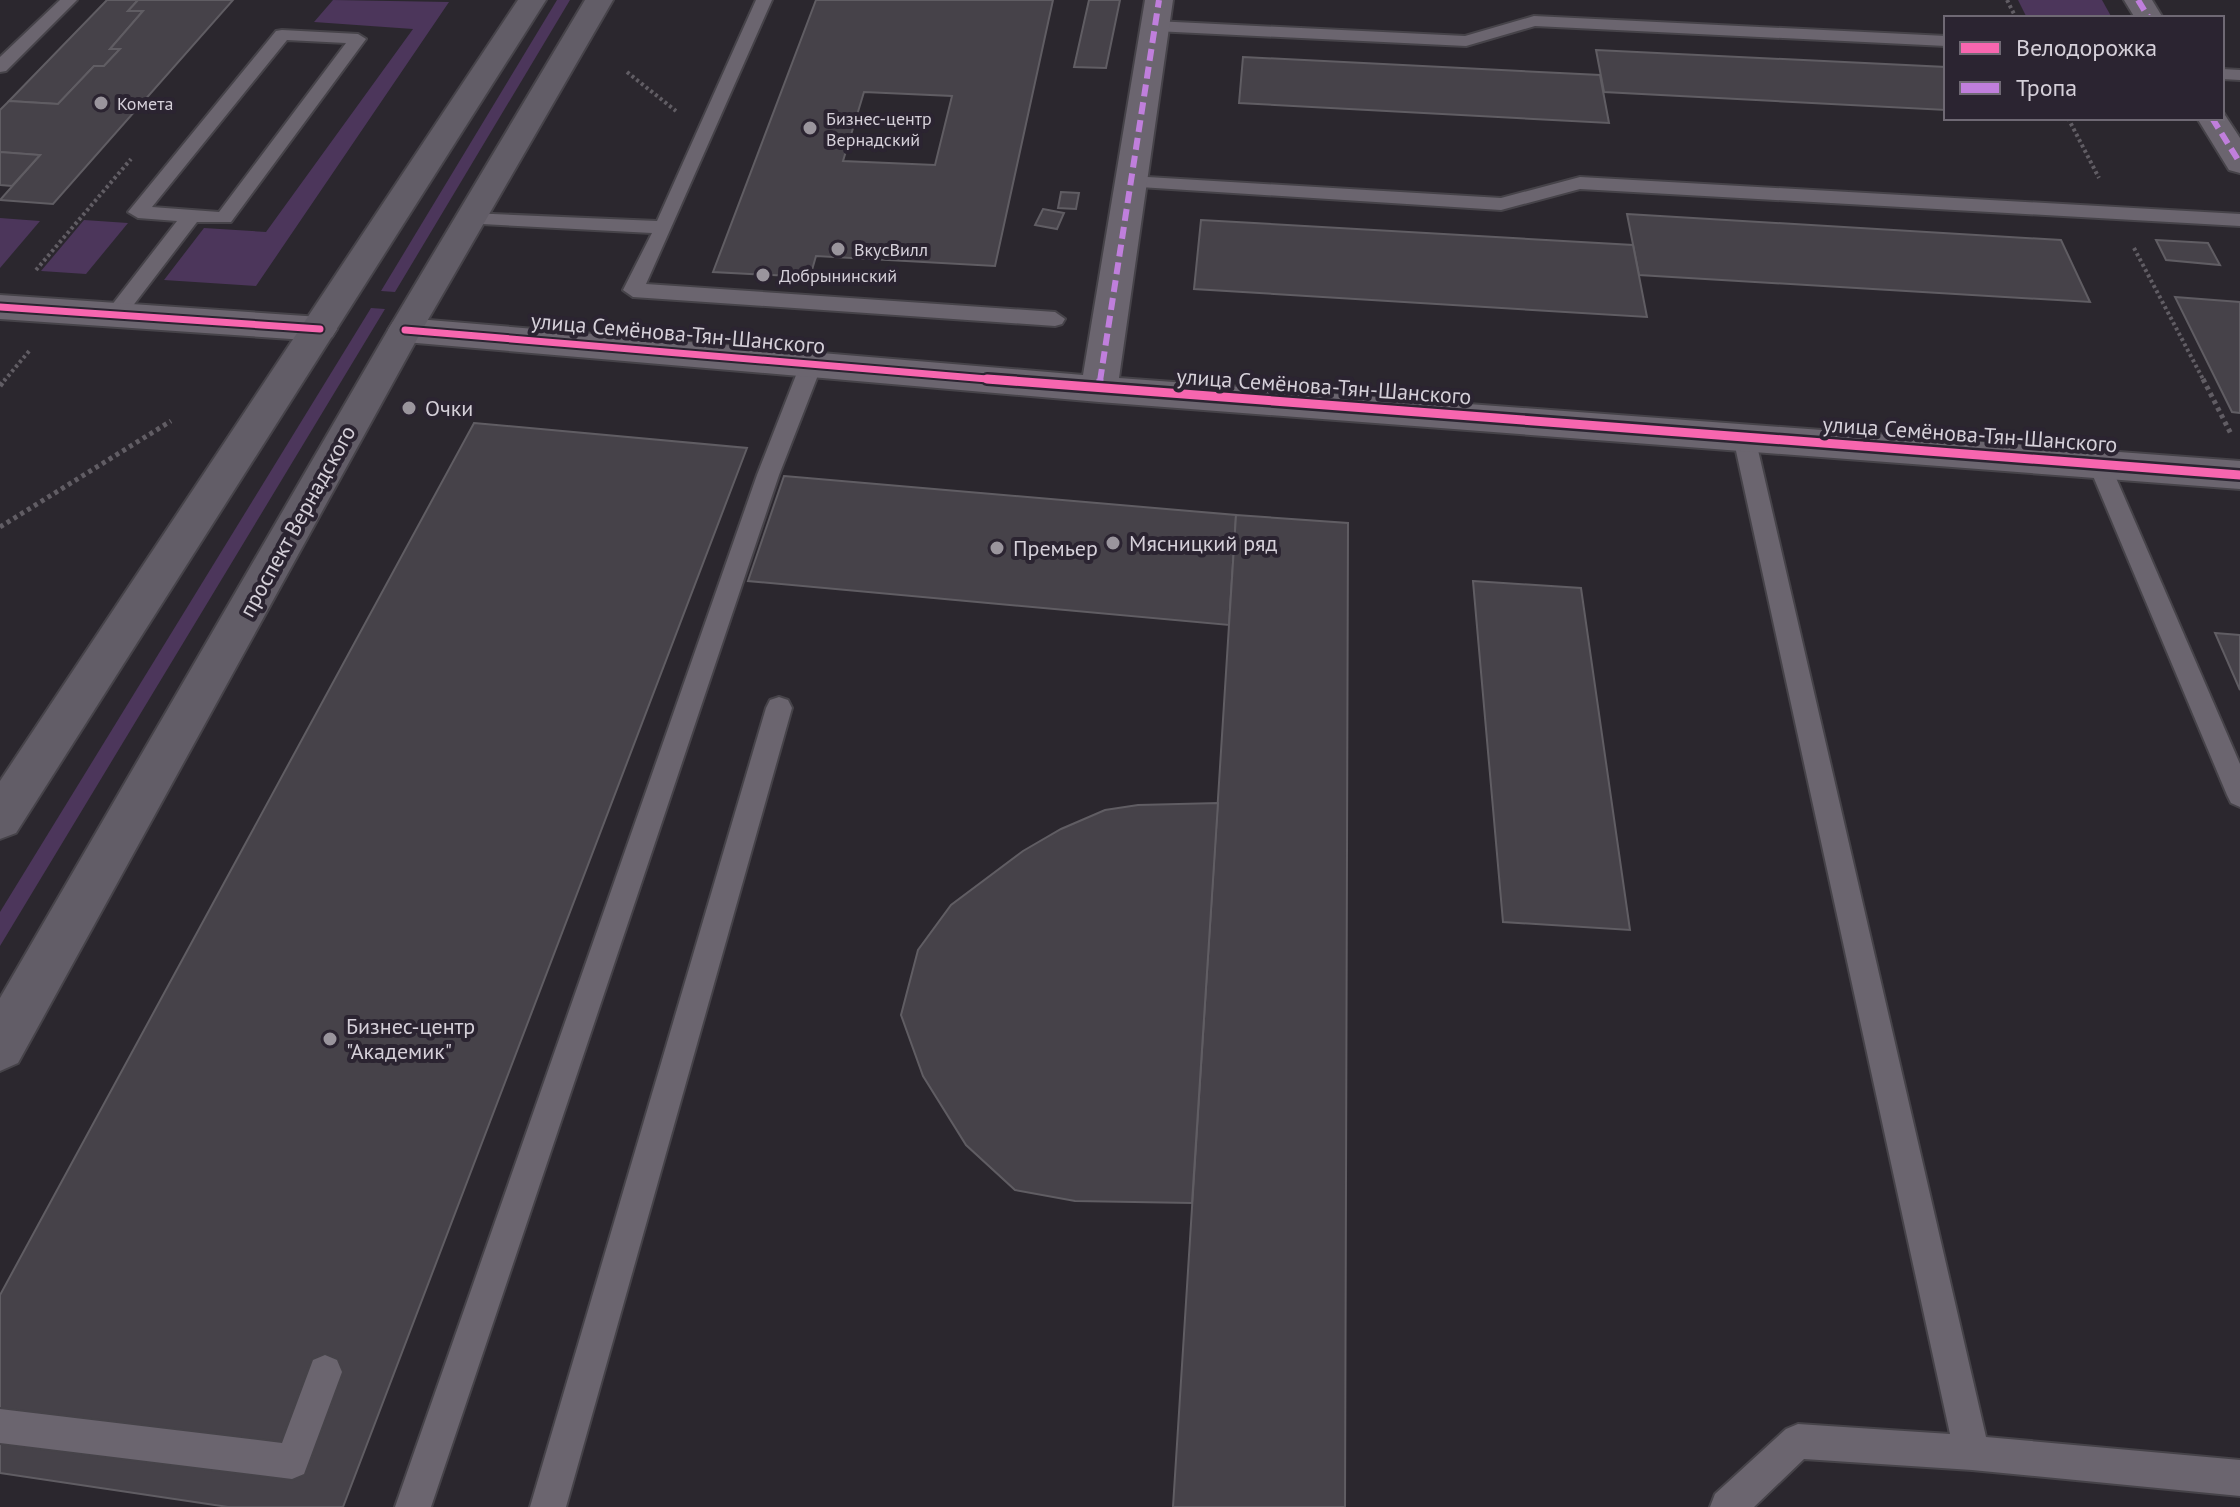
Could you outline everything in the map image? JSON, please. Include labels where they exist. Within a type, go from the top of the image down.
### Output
[{"type":"main road","points":[[0,819],[532,0]]},
{"type":"main road","name":"проспект Вернадского","points":[[0,1046],[405,330],[599,0]]},
{"type":"street","points":[[1099,389],[1157,13]]},
{"type":"street","points":[[2213,120],[2240,163]]},
{"type":"street","points":[[0,307],[320,329]]},
{"type":"street","name":"улица Семёнова-Тян-Шанского","points":[[405,330],[1099,389],[2240,475]]},
{"type":"lane","points":[[0,67],[69,0]]},
{"type":"lane","points":[[764,0],[633,290],[1055,319]]},
{"type":"lane","points":[[1157,13],[1466,41],[1534,21],[1944,41]]},
{"type":"lane","points":[[282,35],[358,39],[224,218],[192,215],[138,212],[282,35]]},
{"type":"lane","points":[[1131,182],[1501,204],[1580,183],[2240,220]]},
{"type":"lane","points":[[115,315],[192,215]]},
{"type":"lane","points":[[470,219],[664,227]]},
{"type":"lane","points":[[413,1507],[763,490],[811,365]]},
{"type":"lane","points":[[1744,437],[1972,1453]]},
{"type":"lane","points":[[2099,464],[2240,795]]},
{"type":"lane","points":[[548,1507],[779,708]]},
{"type":"lane","points":[[0,1426],[292,1462],[325,1372]]},
{"type":"lane","points":[[1728,1507],[1798,1441],[1972,1453],[2240,1478]]},
{"type":"path","points":[[627,72],[705,134]]},
{"type":"path","points":[[2069,120],[2103,187]]},
{"type":"path","points":[[2132,242],[2231,435]]},
{"type":"path","points":[[0,527],[171,421]]},
{"type":"shaded area","points":[[333,0],[449,2],[256,286],[164,280],[204,228],[266,232],[413,29],[314,22]]},
{"type":"shaded area","points":[[557,0],[570,0],[395,292],[381,291]]},
{"type":"shaded area","points":[[2018,0],[2102,0],[2111,16],[2026,16]]},
{"type":"shaded area","points":[[0,218],[40,221],[0,268]]},
{"type":"shaded area","points":[[84,220],[128,223],[86,274],[41,271]]},
{"type":"shaded area","points":[[371,308],[385,309],[0,946],[0,912]]},
{"type":"building","points":[[107,0],[138,0],[128,11],[143,11],[110,49],[120,49],[104,66],[94,66],[58,104],[9,101]]},
{"type":"building","name":"Комета","points":[[138,0],[233,0],[53,204],[0,200],[40,155],[0,152],[0,110],[9,101],[58,104],[94,66],[104,66],[120,49],[110,49],[143,11],[128,11]]},
{"type":"building","name":"Бизнес-центр Вернадский","points":[[816,0],[1053,0],[995,266],[816,256],[810,277],[713,272]],"holes":[[[864,92],[952,96],[935,165],[843,161]]]},
{"type":"building","points":[[1089,0],[1120,0],[1106,68],[1074,67]]},
{"type":"building","points":[[1596,50],[1944,67],[1944,110],[1604,92]]},
{"type":"building","points":[[1243,57],[1600,75],[1609,123],[1239,103]]},
{"type":"building","points":[[0,152],[40,155],[12,186],[0,185]]},
{"type":"building","points":[[1061,192],[1079,193],[1076,209],[1058,208]]},
{"type":"building","points":[[1043,209],[1064,213],[1057,229],[1035,225]]},
{"type":"building","points":[[1627,214],[2061,240],[2090,302],[1639,275]]},
{"type":"building","points":[[1201,220],[1633,245],[1647,317],[1194,289]]},
{"type":"building","points":[[2156,240],[2208,243],[2220,265],[2166,260]]},
{"type":"building","points":[[2175,297],[2240,302],[2240,413],[2232,412]]},
{"type":"building","name":"Бизнес-центр \"Академик\"","points":[[474,423],[747,448],[343,1507],[228,1507],[0,1473],[0,1295]]},
{"type":"building","name":"Премьер","points":[[784,476],[1236,515],[1229,625],[748,581]]},
{"type":"building","points":[[1236,515],[1348,523],[1345,1507],[1173,1507]]},
{"type":"building","points":[[1473,581],[1581,588],[1630,930],[1503,922]]},
{"type":"building","points":[[2215,633],[2240,635],[2240,690]]},
{"type":"building","points":[[1218,803],[1192,1203],[1075,1201],[1015,1190],[966,1145],[923,1076],[901,1015],[918,950],[951,905],[1023,851],[1061,829],[1105,810],[1138,805]]},
{"type":"marked path","points":[[1099,389],[1159,0]]},
{"type":"marked path","points":[[2138,0],[2148,16]]},
{"type":"marked path","points":[[2213,120],[2240,163]]},
{"type":"cycle path","points":[[0,307],[320,329]]},
{"type":"cycle path","points":[[405,330],[1099,389],[2240,475]]},
{"type":"place","name":"Комета","points":[[101,103]]},
{"type":"place","name":"Бизнес-центр Вернадский","points":[[810,128]]},
{"type":"place","name":"ВкусВилл","points":[[838,249]]},
{"type":"place","name":"Добрынинский","points":[[763,275]]},
{"type":"place","name":"Очки","points":[[409,408]]},
{"type":"place","name":"Мясницкий ряд","points":[[1113,543]]},
{"type":"place","name":"Премьер","points":[[997,548]]},
{"type":"place","name":"Бизнес-центр \"Академик\"","points":[[330,1039]]}]
